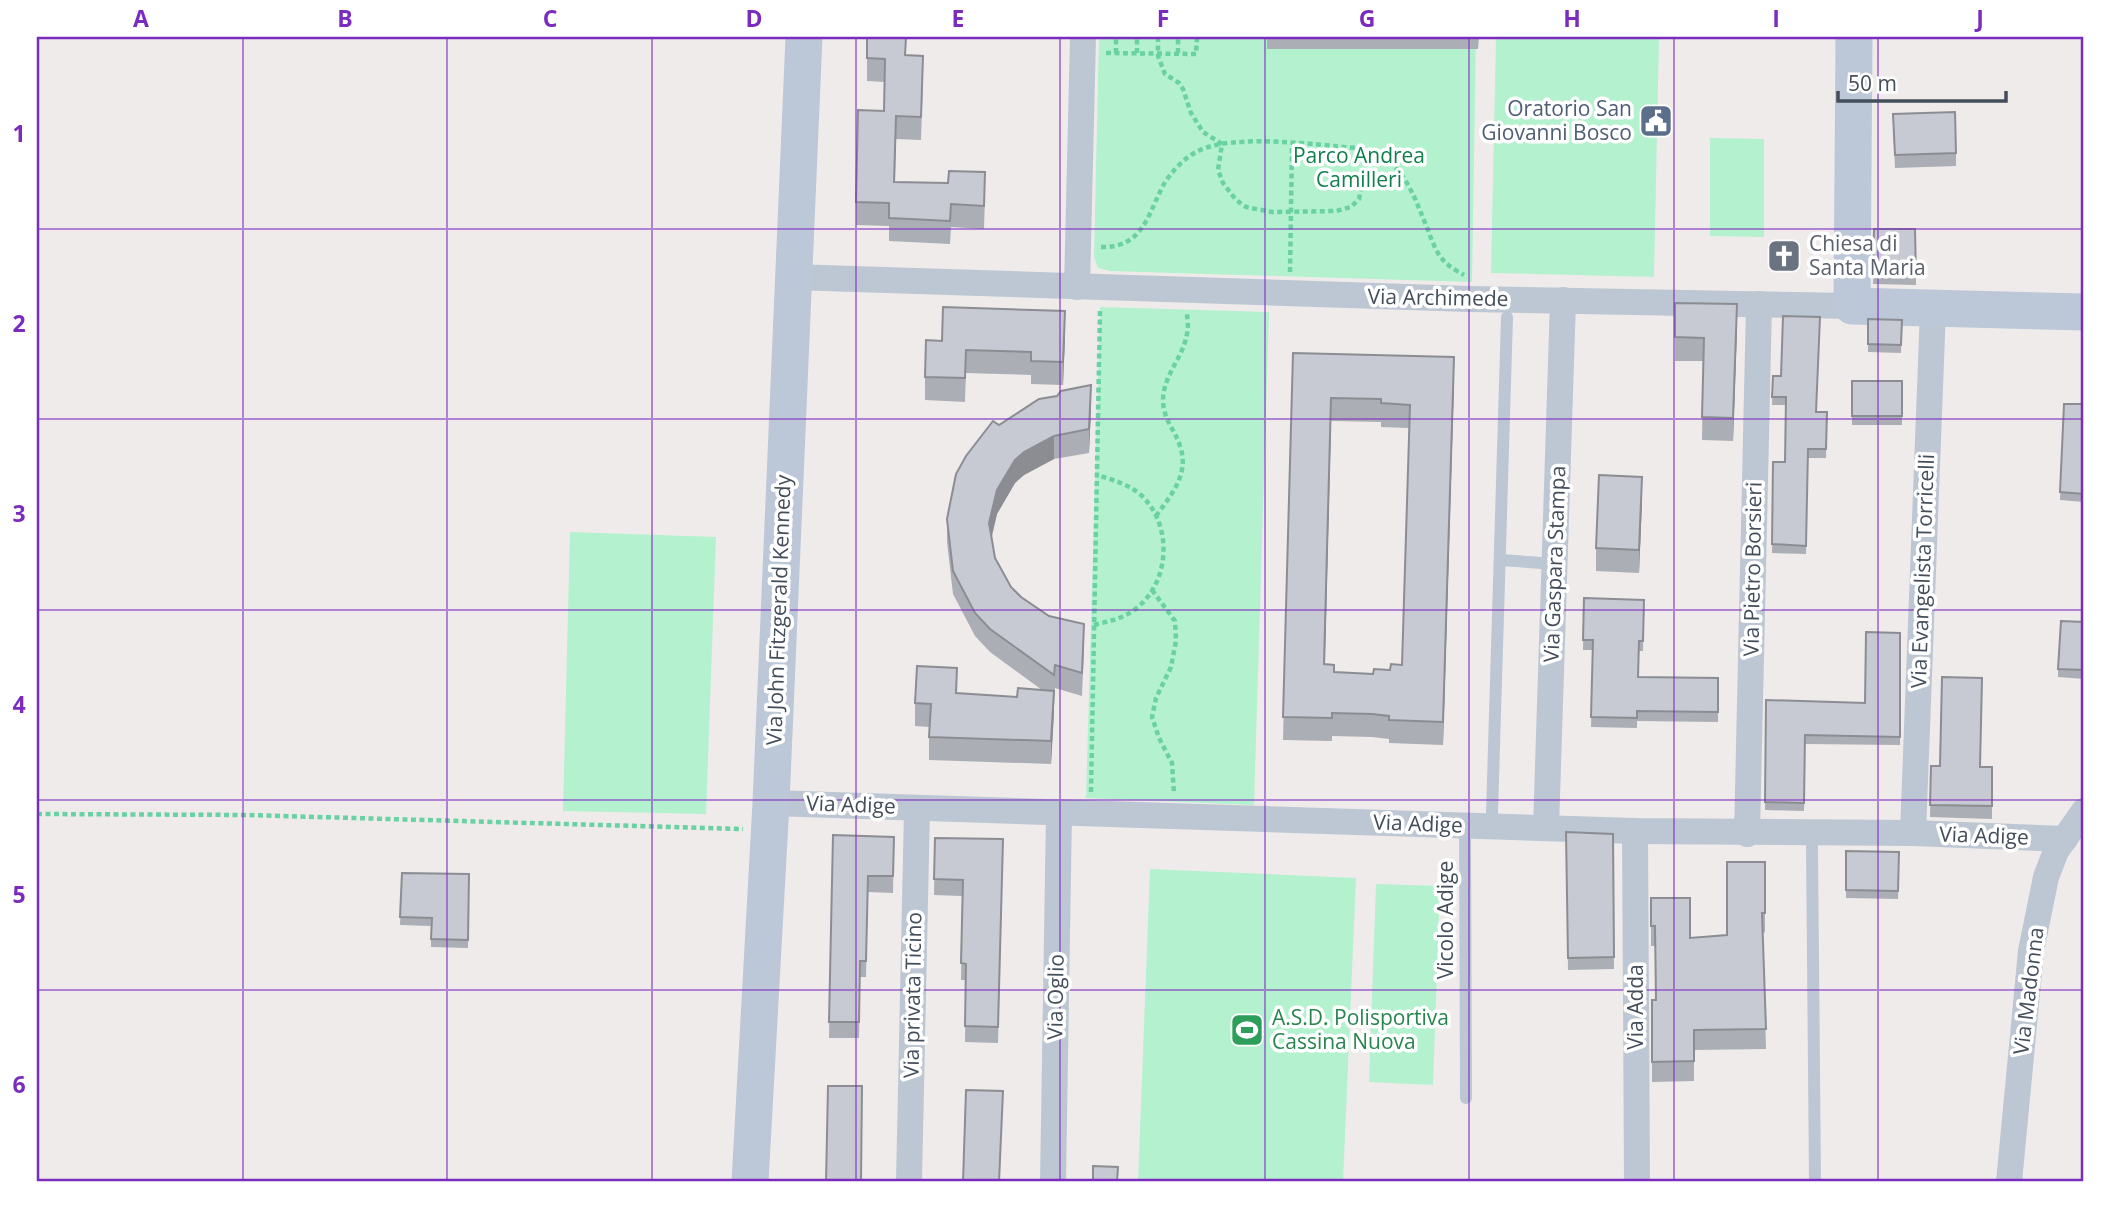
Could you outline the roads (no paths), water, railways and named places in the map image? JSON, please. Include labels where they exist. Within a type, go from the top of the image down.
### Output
[{"type":"street","name":"Via John Fitzgerald Kennedy","points":[[750,1182],[770,816],[804,37]]},
{"type":"street","points":[[1852,306],[1854,37]]},
{"type":"street","points":[[1089,45],[1090,287]]},
{"type":"street","name":"Via Archimede","points":[[792,277],[1188,290],[2084,312]]},
{"type":"street","name":"Via Gaspara Stampa","points":[[1546,828],[1563,300]]},
{"type":"street","name":"Via Pietro Borsieri","points":[[1747,834],[1759,304]]},
{"type":"street","name":"Via Evangelista Torricelli","points":[[1913,833],[1933,309]]},
{"type":"street","name":"Via Adige","points":[[770,816],[917,808],[1747,834],[1812,840],[1913,833],[2065,839]]},
{"type":"street","name":"Via privata Ticino","points":[[909,1182],[917,808]]},
{"type":"street","name":"Via Oglio","points":[[1053,1182],[1059,812]]},
{"type":"street","name":"Via Madonna","points":[[2009,1182],[2031,951],[2050,863],[2083,816]]},
{"type":"street","name":"Via Adda","points":[[1635,831],[1637,1182]]},
{"type":"lane","points":[[1492,813],[1507,317]]},
{"type":"lane","points":[[1501,560],[1555,564]]},
{"type":"lane","name":"Vicolo Adige","points":[[1465,825],[1466,1098]]},
{"type":"lane","points":[[1812,840],[1815,1182]]},
{"type":"place","name":"Oratorio San Giovanni Bosco","points":[[1656,121]]},
{"type":"place","name":"Chiesa di Santa Maria","points":[[1784,256]]},
{"type":"place","name":"A.S.D. Polisportiva Cassina Nuova","points":[[1247,1030]]},
{"type":"park label","name":"Parco Andrea Camilleri","points":[[1359,168]]}]
